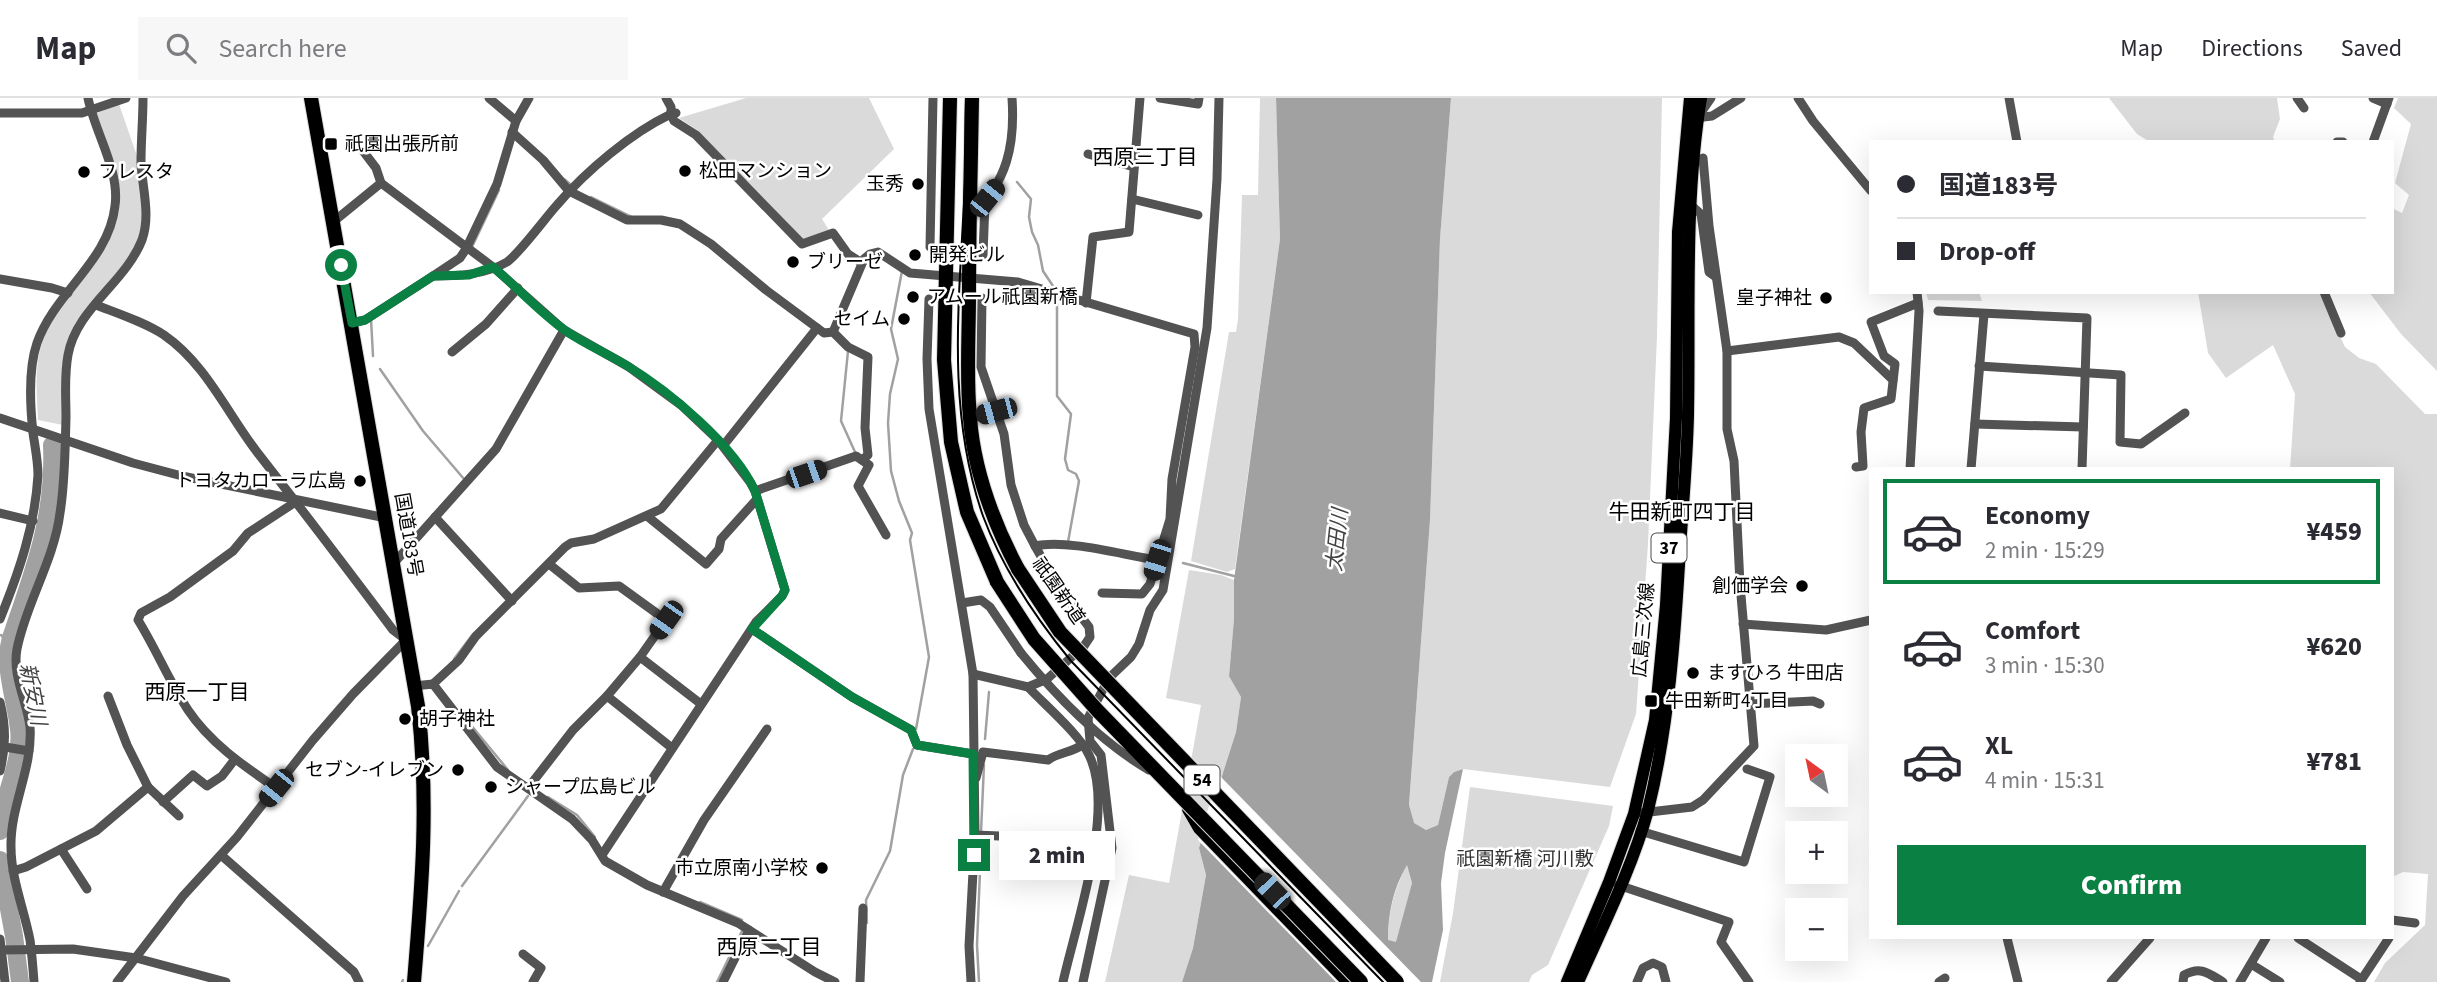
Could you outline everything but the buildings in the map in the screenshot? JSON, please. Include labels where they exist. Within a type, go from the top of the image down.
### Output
[{"type":"highway","name":"国道183号","points":[[311,98],[394,563],[423,746],[424,858],[414,982]]},
{"type":"highway","name":"54","points":[[950,98],[944,360],[951,442],[975,533],[997,582],[1034,639],[1097,710],[1361,982]]},
{"type":"highway","name":"祇園新道","points":[[972,98],[970,419],[981,478],[1000,535],[1018,569],[1060,632],[1397,982]]},
{"type":"highway","name":"54","points":[[1184,801],[1200,828],[1349,982]]},
{"type":"main road","name":"広島三次線","points":[[1578,982],[1641,813],[1665,723],[1677,605],[1688,419],[1692,206],[1690,98]]},
{"type":"main road","name":"広島三次線","points":[[1567,982],[1640,831],[1655,720],[1666,605],[1676,418],[1678,232],[1692,118],[1701,98]]},
{"type":"street","points":[[0,619],[23,561],[33,521],[38,473],[33,429],[32,372],[37,344],[49,318],[102,248],[113,225],[116,202],[113,176],[88,98]]},
{"type":"street","points":[[0,113],[74,113],[123,98]]},
{"type":"street","points":[[34,982],[13,871],[11,846],[14,815],[28,764],[30,728],[16,670],[17,651],[23,627],[45,571],[60,515],[65,441],[64,387],[74,333],[128,264],[142,239],[146,208],[141,164],[143,98]]},
{"type":"street","points":[[489,98],[516,121]]},
{"type":"street","points":[[352,323],[365,320],[460,258],[497,184],[516,121],[529,98]]},
{"type":"street","points":[[666,98],[674,113],[674,121],[696,135],[802,244],[833,233],[848,254],[862,263]]},
{"type":"street","points":[[930,247],[933,98]]},
{"type":"street","points":[[971,212],[985,202],[998,185],[1004,171],[1012,98]]},
{"type":"street","points":[[1086,303],[1093,237],[1129,232],[1140,98]]},
{"type":"street","points":[[1160,98],[1198,104],[1199,98]]},
{"type":"street","points":[[1083,982],[1112,848],[1101,755],[1090,741],[1088,718],[1108,678],[1135,651],[1150,610],[1163,590],[1208,328],[1219,98]]},
{"type":"street","points":[[1692,118],[1711,98]]},
{"type":"street","points":[[1692,118],[1712,116],[1741,98]]},
{"type":"street","points":[[1798,98],[1813,121],[1869,187]]},
{"type":"street","points":[[2009,98],[2017,140]]},
{"type":"street","points":[[2297,98],[2304,108]]},
{"type":"street","points":[[2373,98],[2388,101],[2374,140]]},
{"type":"street","points":[[433,276],[469,275],[508,261],[569,191],[611,154],[649,126],[674,113]]},
{"type":"street","points":[[512,132],[543,160],[569,191],[627,220],[661,220],[680,224],[711,244],[766,290],[824,333],[833,332]]},
{"type":"street","points":[[357,143],[376,168],[381,183],[493,267],[564,330],[629,367],[681,405],[721,443],[750,482],[756,495],[785,590],[752,629],[602,855]]},
{"type":"street","points":[[1088,154],[1134,167]]},
{"type":"street","points":[[1641,813],[1692,807],[1703,800],[1754,746],[1743,624],[1734,461],[1727,429],[1727,351],[1703,158]]},
{"type":"street","points":[[333,222],[381,183]]},
{"type":"street","points":[[931,193],[948,211]]},
{"type":"street","points":[[1132,199],[1198,215]]},
{"type":"street","points":[[983,255],[985,202]]},
{"type":"street","points":[[1692,206],[1701,214],[1709,272],[1716,277]]},
{"type":"street","points":[[833,332],[862,263],[867,256],[878,252],[911,273],[1018,282],[1194,334],[1195,346],[1172,479],[1170,519],[1150,584],[1142,594],[1102,593]]},
{"type":"street","points":[[0,279],[68,293]]},
{"type":"street","points":[[452,352],[486,324],[518,288]]},
{"type":"street","points":[[1910,467],[1917,294]]},
{"type":"street","points":[[2325,294],[2341,333]]},
{"type":"street","points":[[982,298],[981,367],[1004,434],[1011,485],[1024,525],[1058,586],[1089,626],[1090,637],[1084,646],[1047,679],[1028,687]]},
{"type":"street","points":[[929,299],[929,409],[973,674],[975,835],[969,946],[971,982]]},
{"type":"street","points":[[1856,467],[1863,466],[1861,432],[1864,408],[1891,399],[1894,380],[1895,363],[1884,356],[1871,322],[1918,303]]},
{"type":"street","points":[[96,305],[131,318],[164,335],[185,353],[205,375],[255,450],[297,501],[393,630],[406,640],[352,694],[221,855],[183,896],[117,982]]},
{"type":"street","points":[[1938,311],[2087,318],[2082,467]]},
{"type":"street","points":[[1971,467],[1984,314]]},
{"type":"street","points":[[414,686],[433,684],[459,660],[476,636],[571,543],[594,539],[661,509],[721,443],[817,328]]},
{"type":"street","points":[[394,563],[496,449],[564,330]]},
{"type":"street","points":[[833,332],[848,347],[868,357],[865,428],[868,455],[862,460]]},
{"type":"street","points":[[1727,351],[1839,337],[1854,343],[1894,380]]},
{"type":"street","points":[[927,383],[933,369],[944,360]]},
{"type":"street","points":[[1979,366],[2122,374],[2120,442],[2141,444],[2185,413]]},
{"type":"street","points":[[970,419],[996,411]]},
{"type":"street","points":[[0,418],[145,466],[297,501],[386,517]]},
{"type":"street","points":[[1975,424],[2083,427]]},
{"type":"street","points":[[647,516],[706,564],[719,549],[721,539],[756,495],[856,456],[869,465],[858,486],[886,535]]},
{"type":"street","points":[[276,788],[211,738],[188,711],[138,620],[141,613],[170,597],[233,551],[248,533],[297,501]]},
{"type":"street","points":[[0,513],[33,521]]},
{"type":"street","points":[[435,517],[512,601]]},
{"type":"street","points":[[1035,547],[1045,544],[1065,545],[1157,560]]},
{"type":"street","points":[[528,788],[573,730],[640,657],[666,620],[619,586],[579,588],[549,564]]},
{"type":"street","points":[[962,603],[981,600],[990,607],[1021,653],[1049,687],[1091,726],[1139,764],[1162,778]]},
{"type":"street","points":[[1743,624],[1826,631],[1869,620]]},
{"type":"street","points":[[752,629],[852,697],[911,730],[917,745],[973,754]]},
{"type":"street","points":[[640,657],[701,704]]},
{"type":"street","points":[[973,674],[1028,687],[1088,752],[1097,774],[1097,833],[1063,982]]},
{"type":"street","points":[[433,684],[497,767],[572,819],[604,861],[663,892],[716,913],[749,930],[835,982]]},
{"type":"street","points":[[108,696],[127,745],[148,787],[179,816]]},
{"type":"street","points":[[607,696],[672,748]]},
{"type":"street","points":[[1750,704],[1814,701],[1820,704]]},
{"type":"street","points":[[0,702],[6,724],[6,747],[0,771]]},
{"type":"street","points":[[663,892],[704,820],[767,729]]},
{"type":"street","points":[[973,778],[978,778],[983,752],[1048,760],[1058,752],[1076,750],[1082,745]]},
{"type":"street","points":[[6,747],[27,751]]},
{"type":"street","points":[[163,802],[193,775],[207,786],[222,776],[235,759]]},
{"type":"street","points":[[1640,831],[1744,862],[1770,777],[1747,769]]},
{"type":"street","points":[[13,871],[106,824],[148,787]]},
{"type":"street","points":[[975,835],[1027,837],[1041,848],[1080,852],[1092,857]]},
{"type":"street","points":[[61,849],[87,888]]},
{"type":"street","points":[[221,855],[354,972],[359,982]]},
{"type":"street","points":[[1615,884],[1729,922],[1721,942],[1749,982]]},
{"type":"street","points":[[860,982],[863,908]]},
{"type":"street","points":[[2395,920],[2415,923]]},
{"type":"street","points":[[723,982],[749,930]]},
{"type":"street","points":[[0,939],[5,982]]},
{"type":"street","points":[[2007,939],[2018,982]]},
{"type":"street","points":[[2111,982],[2149,939]]},
{"type":"street","points":[[2240,982],[2265,939]]},
{"type":"street","points":[[2299,939],[2361,981],[2388,939]]},
{"type":"street","points":[[3,950],[73,949],[136,958],[226,982]]},
{"type":"street","points":[[523,954],[541,968],[533,982]]},
{"type":"street","points":[[1637,982],[1643,968],[1653,963],[1662,967],[1666,982]]},
{"type":"street","points":[[2250,964],[2280,982]]},
{"type":"street","points":[[2183,982],[2184,975],[2195,970],[2208,973],[2223,982]]},
{"type":"green space","points":[[746,98],[869,98],[894,149],[822,219],[829,230],[803,239],[697,130],[679,118]]},
{"type":"green space","points":[[1260,98],[1276,98],[1280,239],[1235,569],[1227,572],[1191,561],[1229,332],[1236,332],[1238,319],[1242,195],[1258,195]]},
{"type":"green space","points":[[1451,98],[1662,98],[1657,336],[1648,544],[1636,714],[1610,787],[1463,769],[1449,777],[1438,825],[1426,830],[1413,823],[1409,806],[1430,520],[1440,239]]},
{"type":"green space","points":[[2109,98],[2277,98],[2280,119],[2274,140],[2147,140],[2137,134]]},
{"type":"green space","points":[[2398,98],[2437,98],[2437,371],[2401,334],[2371,294],[2394,294],[2394,209],[2402,213],[2409,195],[2395,183],[2411,124],[2394,108]]},
{"type":"green space","points":[[119,104],[137,156],[143,204],[141,239],[73,331],[63,425],[38,420],[37,373],[41,346],[60,309],[108,243],[116,223],[120,201],[118,180],[95,114]]},
{"type":"green space","points":[[1926,294],[1980,294],[1982,301],[1928,300]]},
{"type":"green space","points":[[2198,294],[2320,294],[2345,347],[2359,358],[2376,364],[2425,414],[2437,414],[2437,982],[2374,982],[2385,963],[2425,925],[2428,874],[2403,872],[2394,876],[2394,467],[2290,467],[2295,394],[2273,345],[2226,378],[2208,353]]},
{"type":"green space","points":[[1189,570],[1234,580],[1229,675],[1241,697],[1236,732],[1199,848],[1206,875],[1193,948],[1182,982],[1105,982],[1129,875],[1169,883],[1201,705],[1166,698]]},
{"type":"green space","name":"祇園新橋 河川敷","points":[[1470,787],[1613,806],[1609,826],[1548,965],[1532,975],[1529,982],[1440,982],[1453,913]]},
{"type":"green space","points":[[1407,864],[1412,883],[1397,943],[1388,941],[1389,920],[1395,892]]},
{"type":"water","name":"太田川","points":[[1276,98],[1451,98],[1440,239],[1430,520],[1409,805],[1414,823],[1426,830],[1438,825],[1449,777],[1463,769],[1445,853],[1441,883],[1443,930],[1432,982],[1182,982],[1193,948],[1206,875],[1199,848],[1236,732],[1241,697],[1229,676],[1234,580],[1280,239]],"holes":[[[1407,865],[1412,883],[1396,942],[1388,940],[1392,901]]]},
{"type":"pier","points":[[1219,775],[1421,982],[1336,982],[1198,840]]},
{"type":"waterway","points":[[564,179],[570,184]]},
{"type":"waterway","points":[[1017,182],[1031,199],[1029,217],[1032,232],[1038,245],[1043,271],[1055,289]]},
{"type":"waterway","points":[[472,247],[499,190]]},
{"type":"waterway","points":[[591,197],[632,217]]},
{"type":"waterway","points":[[902,271],[891,329],[898,359],[890,394],[888,423],[891,471],[912,533],[910,540],[929,657],[916,729]]},
{"type":"waterway","points":[[1057,298],[1057,396],[1071,414],[1065,459],[1068,470],[1076,474],[1079,481],[1068,542],[1071,542]]},
{"type":"waterway","points":[[371,319],[373,356]]},
{"type":"waterway","points":[[848,351],[841,421],[855,452]]},
{"type":"waterway","points":[[380,369],[423,431],[464,479]]},
{"type":"waterway","name":"新安川","points":[[0,831],[19,741],[8,653],[47,517],[52,445]]},
{"type":"waterway","points":[[1183,563],[1234,576]]},
{"type":"waterway","points":[[454,659],[473,634]]},
{"type":"waterway","name":"新安川","points":[[1,635],[6,640]]},
{"type":"waterway","points":[[985,739],[989,692]]},
{"type":"waterway","points":[[461,713],[508,770]]},
{"type":"waterway","points":[[867,923],[866,900],[890,851],[903,775],[913,749]]},
{"type":"waterway","points":[[981,832],[984,765]]},
{"type":"waterway","points":[[462,886],[528,796]]},
{"type":"waterway","points":[[548,797],[577,815],[595,837]]},
{"type":"waterway","points":[[979,982],[977,945],[981,846]]},
{"type":"waterway","name":"新安川","points":[[0,860],[20,982]]},
{"type":"waterway","points":[[428,946],[459,891]]},
{"type":"waterway","points":[[700,902],[742,920]]},
{"type":"waterway","points":[[717,982],[742,931]]},
{"type":"tram line","points":[[952,98],[952,242]]},
{"type":"tram line","points":[[966,98],[965,183],[958,309],[959,393],[971,475],[991,536],[1010,574],[1033,610],[1071,661],[1383,982]]},
{"type":"place","name":"祇園出張所前","points":[[331,144]]},
{"type":"place","name":"松田マンション","points":[[685,171]]},
{"type":"place","name":"フレスタ","points":[[84,172]]},
{"type":"place","name":"玉秀","points":[[918,184]]},
{"type":"place","name":"開発ビル","points":[[915,255]]},
{"type":"place","name":"ブリーゼ","points":[[793,262]]},
{"type":"place","name":"アムール祇園新橋","points":[[913,297]]},
{"type":"place","name":"皇子神社","points":[[1826,298]]},
{"type":"place","name":"セイム","points":[[904,319]]},
{"type":"place","name":"トヨタカローラ広島","points":[[360,481]]},
{"type":"place","name":"創価学会","points":[[1802,586]]},
{"type":"place","name":"ますひろ 牛田店","points":[[1693,673]]},
{"type":"place","name":"牛田新町4丁目","points":[[1651,701]]},
{"type":"place","name":"胡子神社","points":[[405,719]]},
{"type":"place","name":"セブン-イレブン","points":[[458,770]]},
{"type":"place","name":"シャープ広島ビル","points":[[491,787]]},
{"type":"place","name":"市立原南小学校","points":[[822,868]]},
{"type":"district","name":"西原三丁目","points":[[1145,157]]},
{"type":"district","name":"牛田新町四丁目","points":[[1682,512]]},
{"type":"district","name":"西原一丁目","points":[[197,692]]},
{"type":"district","name":"西原二丁目","points":[[769,947]]},
{"type":"route","points":[[341,265],[352,323],[365,320],[433,276],[469,275],[493,267],[564,330],[629,367],[681,405],[718,440],[755,491],[785,590],[752,629],[852,697],[911,730],[917,745],[973,754],[974,855]]}]
